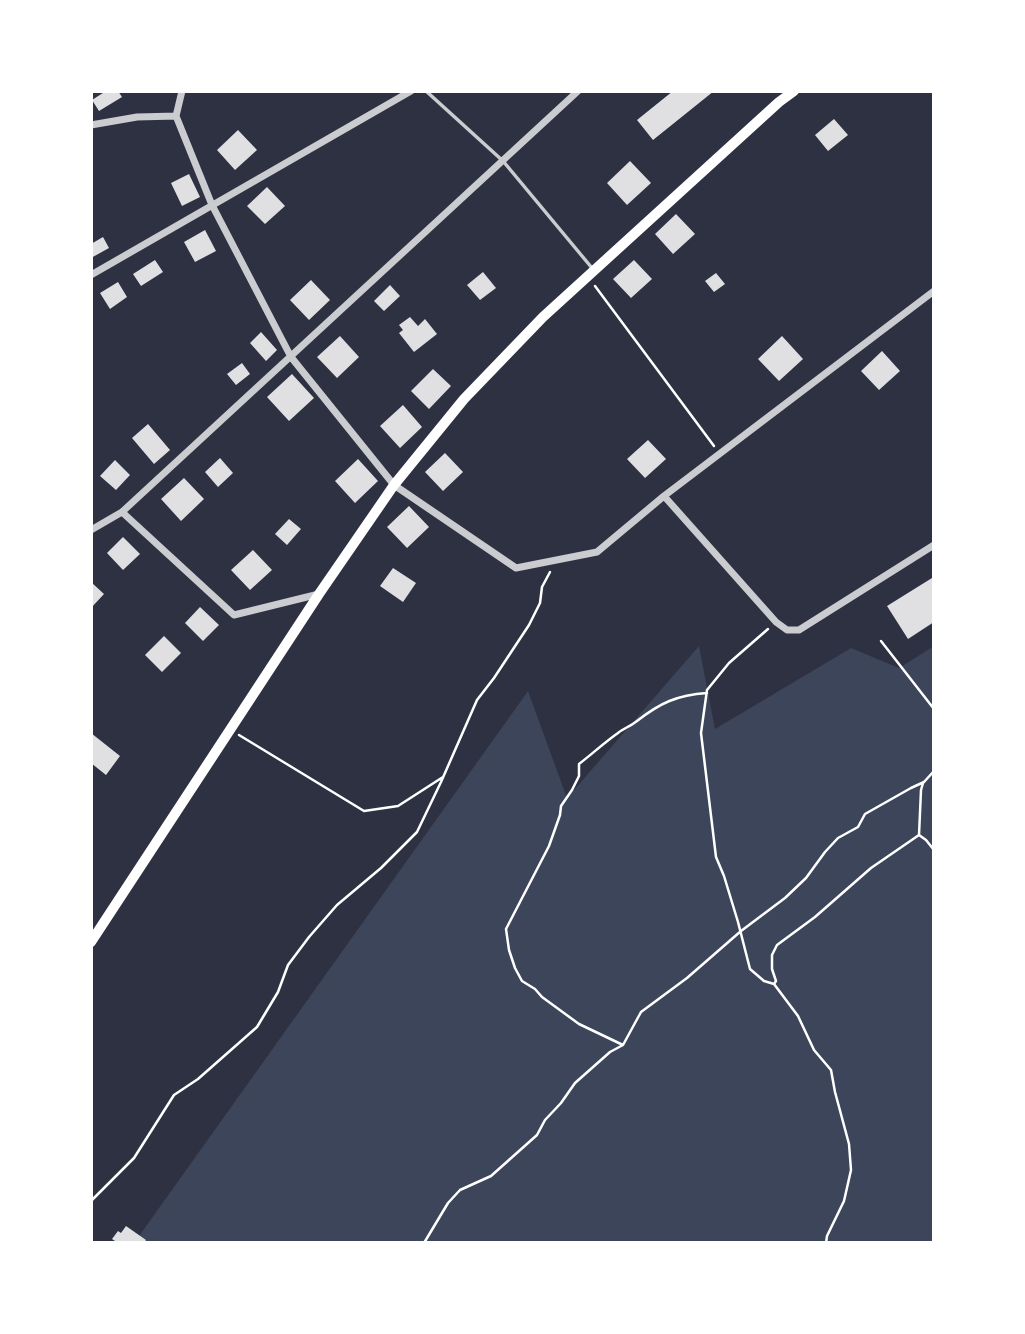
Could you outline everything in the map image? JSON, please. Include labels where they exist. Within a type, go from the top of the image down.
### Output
[{"type":"main road","points":[[92,940],[319,594],[394,485],[464,399],[543,317],[794,91]]},
{"type":"street","points":[[182,91],[176,116],[212,205],[292,357],[394,485],[516,568],[597,552],[664,496],[934,291]]},
{"type":"street","points":[[91,275],[411,91]]},
{"type":"street","points":[[91,530],[122,513],[578,91]]},
{"type":"street","points":[[91,125],[137,117],[176,116]]},
{"type":"street","points":[[664,496],[776,622],[787,630],[799,630],[934,545]]},
{"type":"street","points":[[122,513],[234,615],[319,594]]},
{"type":"lane","points":[[426,91],[503,161],[594,270]]},
{"type":"path","points":[[595,286],[720,454]]},
{"type":"path","points":[[91,1201],[134,1158],[174,1095],[198,1079],[257,1027],[278,992],[288,965],[337,905],[417,832],[477,700],[529,625],[540,603],[542,587],[548,574],[562,559]]},
{"type":"path","points":[[775,984],[764,981],[750,969],[741,931],[716,858],[701,733],[707,690],[729,663],[776,622]]},
{"type":"path","points":[[881,642],[934,709]]},
{"type":"path","points":[[623,1045],[579,1024],[522,981],[509,950],[506,929],[549,846],[561,806],[579,776],[579,764],[647,712],[683,696],[707,694]]},
{"type":"path","points":[[230,730],[364,811],[398,806],[444,777]]},
{"type":"path","points":[[919,835],[921,790],[934,771]]},
{"type":"path","points":[[424,1243],[448,1203],[460,1190],[491,1176],[537,1135],[545,1120],[575,1083],[610,1052],[623,1045],[641,1012],[785,898],[806,878],[838,838],[858,827],[864,814],[924,782]]},
{"type":"path","points":[[919,835],[934,850]]},
{"type":"path","points":[[826,1243],[844,1200],[851,1170],[849,1144],[831,1070],[814,1050],[798,1016],[775,984],[772,955],[777,945],[823,911],[871,868],[919,835]]},
{"type":"shaded area","points":[[699,646],[715,729],[851,648],[899,668],[934,646],[934,1243],[134,1243],[528,691],[567,798]]},
{"type":"building","points":[[106,91],[118,91],[122,97],[99,111],[92,100]]},
{"type":"building","points":[[673,91],[714,91],[653,140],[637,120]]},
{"type":"building","points":[[834,119],[848,135],[828,151],[815,135]]},
{"type":"building","points":[[238,130],[257,150],[235,170],[217,150]]},
{"type":"building","points":[[630,161],[651,183],[627,205],[607,183]]},
{"type":"building","points":[[189,174],[200,197],[182,206],[171,183]]},
{"type":"building","points":[[267,187],[285,206],[265,224],[247,206]]},
{"type":"building","points":[[676,214],[695,234],[673,254],[655,234]]},
{"type":"building","points":[[205,230],[216,251],[195,262],[184,242]]},
{"type":"building","points":[[103,237],[109,248],[91,258],[91,244]]},
{"type":"building","points":[[155,260],[163,272],[141,286],[133,274]]},
{"type":"building","points":[[634,260],[652,279],[631,298],[613,279]]},
{"type":"building","points":[[483,272],[496,288],[480,300],[467,285]]},
{"type":"building","points":[[716,273],[725,284],[714,292],[705,281]]},
{"type":"building","points":[[311,280],[330,300],[309,320],[290,300]]},
{"type":"building","points":[[118,282],[127,297],[110,309],[100,293]]},
{"type":"building","points":[[390,285],[400,296],[384,311],[374,301]]},
{"type":"building","points":[[410,317],[418,326],[425,319],[437,334],[414,352],[399,333],[403,330],[399,325]]},
{"type":"building","points":[[261,332],[277,350],[266,361],[250,343]]},
{"type":"building","points":[[340,336],[359,357],[337,378],[317,357]]},
{"type":"building","points":[[782,336],[803,359],[779,381],[758,359]]},
{"type":"building","points":[[882,351],[900,371],[879,390],[861,371]]},
{"type":"building","points":[[242,363],[250,374],[236,385],[227,374]]},
{"type":"building","points":[[433,369],[451,386],[429,409],[411,391]]},
{"type":"building","points":[[292,374],[314,398],[289,421],[267,397]]},
{"type":"building","points":[[403,405],[422,427],[400,448],[380,426]]},
{"type":"building","points":[[148,424],[170,450],[154,464],[132,438]]},
{"type":"building","points":[[648,440],[666,459],[645,478],[627,459]]},
{"type":"building","points":[[445,453],[463,472],[443,491],[425,472]]},
{"type":"building","points":[[220,458],[233,473],[218,487],[205,472]]},
{"type":"building","points":[[358,459],[378,481],[355,503],[335,481]]},
{"type":"building","points":[[115,460],[130,475],[116,490],[100,476]]},
{"type":"building","points":[[184,478],[204,499],[181,521],[161,499]]},
{"type":"building","points":[[409,506],[429,527],[407,548],[387,527]]},
{"type":"building","points":[[289,519],[301,529],[287,545],[275,534]]},
{"type":"building","points":[[123,537],[140,554],[123,570],[107,553]]},
{"type":"building","points":[[253,550],[272,570],[250,590],[231,570]]},
{"type":"building","points":[[393,568],[416,583],[403,602],[380,586]]},
{"type":"building","points":[[932,578],[934,622],[908,639],[887,606]]},
{"type":"building","points":[[91,582],[104,594],[91,608]]},
{"type":"building","points":[[200,607],[219,625],[203,641],[185,623]]},
{"type":"building","points":[[164,636],[181,653],[162,672],[145,655]]},
{"type":"building","points":[[91,733],[120,756],[106,775],[91,763]]},
{"type":"building","points":[[126,1226],[146,1240],[144,1243],[114,1243],[112,1239]]}]
